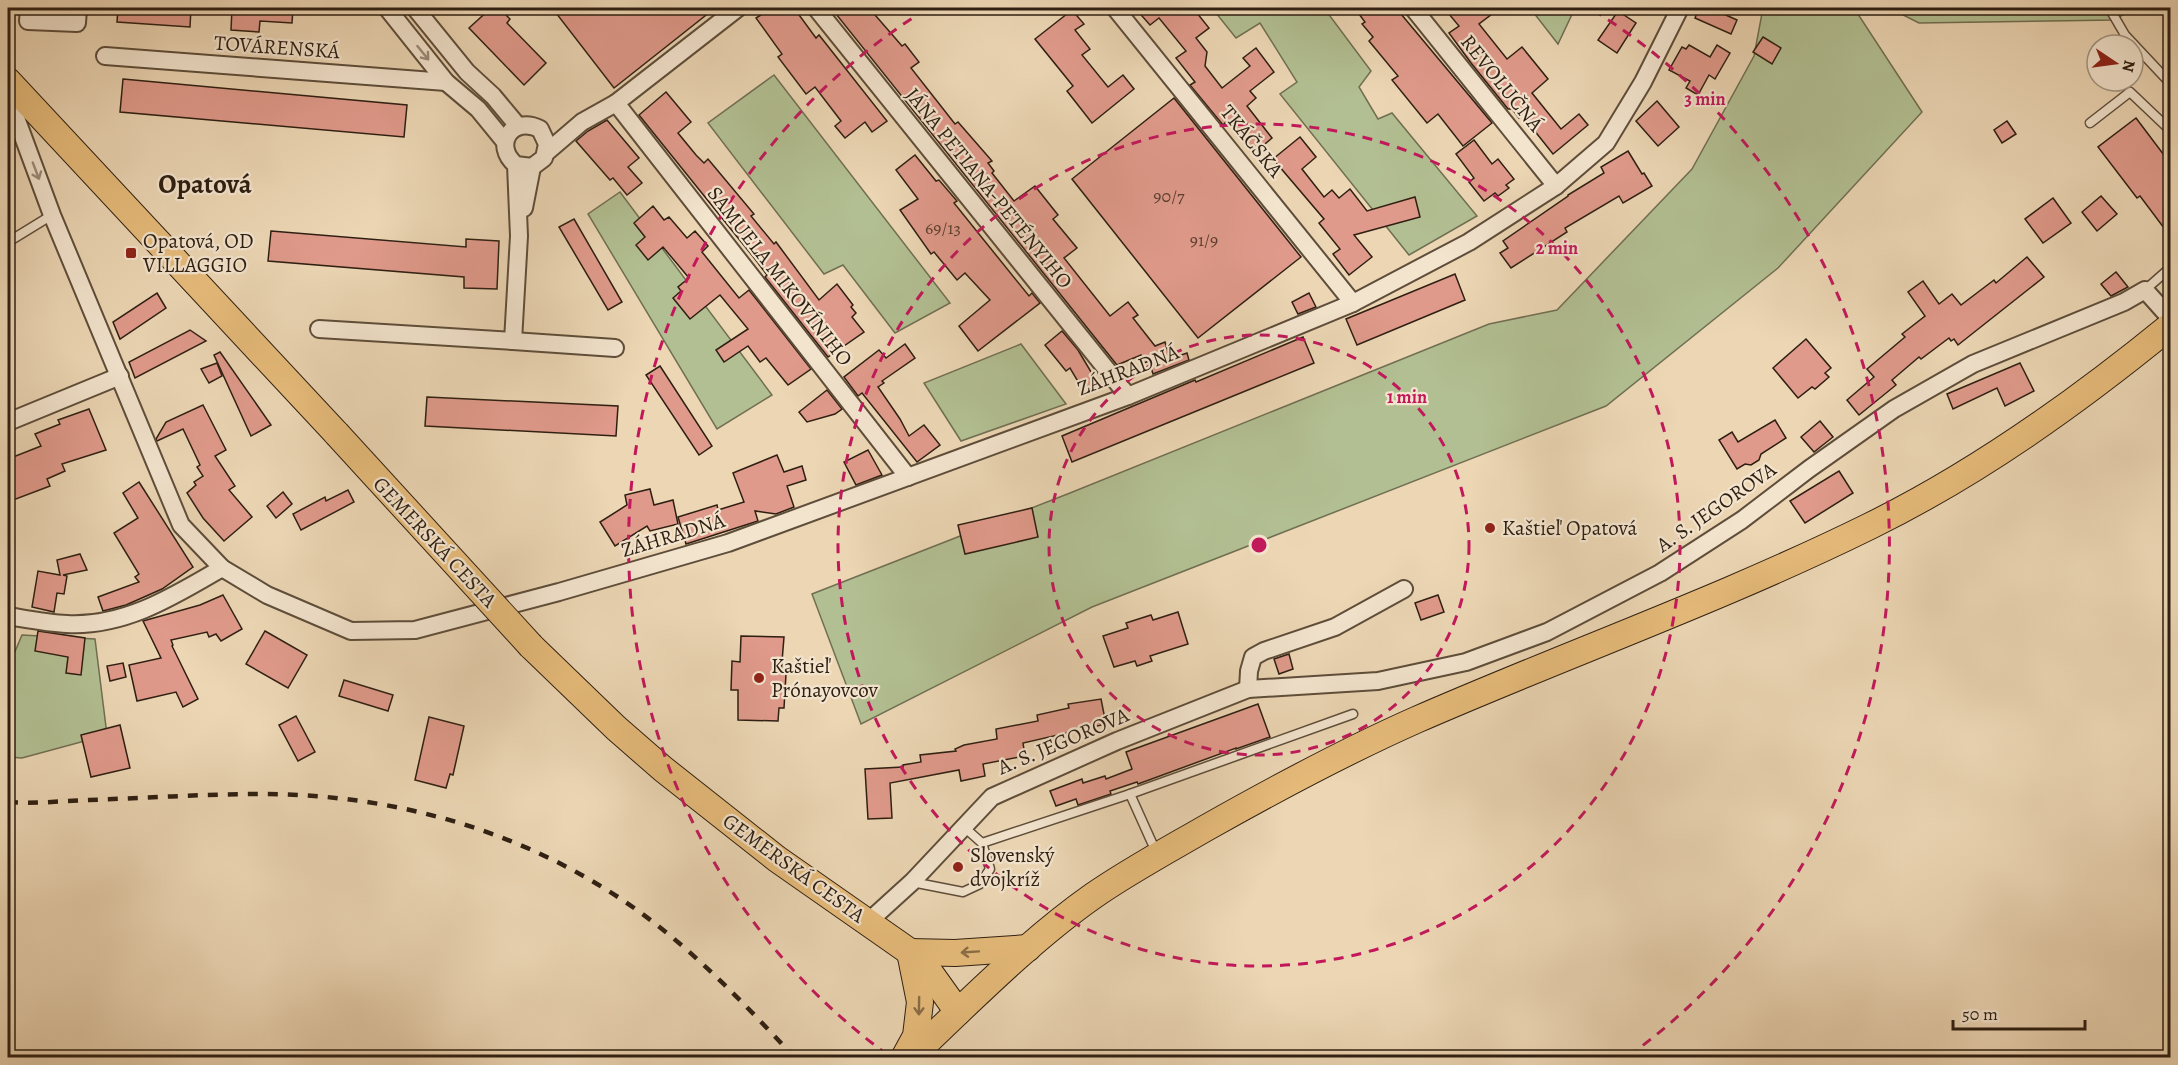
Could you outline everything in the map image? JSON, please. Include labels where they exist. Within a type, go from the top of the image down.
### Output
[{"type":"main road","name":"GEMERSKÁ CESTA","points":[[8,81],[531,646],[616,728],[663,769],[777,859],[910,952],[928,970],[958,1012]]},
{"type":"main road","points":[[910,1058],[1028,948],[1091,898],[1157,855],[1313,769],[1413,722],[1761,577],[1911,505],[2039,426],[2107,377],[2170,326]]},
{"type":"main road","points":[[904,1058],[916,1036],[920,1002],[910,952],[955,953],[1028,948]]},
{"type":"street","points":[[29,8],[28,21],[77,23],[78,8]]},
{"type":"street","points":[[387,8],[446,82],[478,109],[505,142]]},
{"type":"street","points":[[415,8],[466,72],[492,96],[518,126]]},
{"type":"street","points":[[582,122],[540,129],[525,124],[518,126],[512,130],[505,142],[505,151],[509,159],[524,166],[539,164],[547,152],[582,122],[616,103],[738,8]]},
{"type":"street","name":"JÁNA PETIANA-PETÉNYIHO","points":[[816,8],[1128,396]]},
{"type":"street","name":"TKÁČSKA","points":[[1115,8],[1353,303]]},
{"type":"street","name":"REVOLUČNÁ","points":[[1413,8],[1556,186]]},
{"type":"street","name":"ZÁHRADNÁ","points":[[483,612],[728,543],[1128,396],[1353,303],[1469,242],[1556,186],[1606,143],[1642,82],[1680,8]]},
{"type":"street","name":"TOVÁRENSKÁ","points":[[105,56],[446,82]]},
{"type":"street","name":"GEMERSKÁ CESTA","points":[[8,96],[52,215],[181,525],[222,568],[267,595],[351,631],[415,630],[483,612]]},
{"type":"street","name":"SAMUELA MIKOVÍNIHO","points":[[616,103],[908,477]]},
{"type":"street","points":[[540,129],[548,144],[547,152]]},
{"type":"street","points":[[513,341],[524,166]]},
{"type":"street","points":[[2145,290],[2170,318]]},
{"type":"street","name":"A. S. JEGOROVA","points":[[868,922],[912,882],[993,797],[1117,741],[1248,689],[1378,681],[1466,662],[1547,632],[1660,573],[1742,520],[1894,409],[1973,364],[2124,302],[2145,290]]},
{"type":"street","points":[[319,329],[615,348]]},
{"type":"street","points":[[8,422],[120,376]]},
{"type":"street","points":[[8,616],[68,624],[94,624],[120,619],[148,609],[222,568]]},
{"type":"street","points":[[1248,689],[1253,657],[1264,651],[1335,627],[1404,589]]},
{"type":"lane","points":[[2113,8],[2111,11],[2125,35],[2170,83]]},
{"type":"lane","points":[[2090,123],[2130,92],[2170,130]]},
{"type":"lane","points":[[8,242],[52,215]]},
{"type":"lane","points":[[2145,290],[2170,268]]},
{"type":"lane","points":[[982,843],[1130,794],[1353,714]]},
{"type":"lane","points":[[1130,794],[1157,855]]},
{"type":"lane","points":[[912,882],[963,892],[980,884],[990,869],[982,843],[964,828]]},
{"type":"green space","points":[[1212,8],[1324,8],[1371,71],[1359,87],[1378,119],[1392,113],[1477,216],[1409,255],[1280,94],[1297,82],[1260,23],[1236,38]]},
{"type":"green space","points":[[1530,8],[1575,8],[1558,44]]},
{"type":"green space","points":[[1763,8],[1854,8],[1922,112],[1778,268],[1606,406],[1092,607],[861,724],[812,594],[1489,324],[1557,310],[1692,169],[1754,56]]},
{"type":"green space","points":[[1898,8],[2133,8],[2115,20],[1919,23],[1901,14]]},
{"type":"green space","points":[[774,75],[950,303],[895,333],[843,265],[824,274],[708,123]]},
{"type":"green space","points":[[620,192],[772,395],[717,429],[588,214]]},
{"type":"green space","points":[[1021,344],[1066,404],[961,441],[924,383]]},
{"type":"green space","points":[[22,635],[95,639],[107,735],[22,758],[8,757],[8,668]]},
{"type":"building","points":[[118,8],[191,8],[190,27],[117,22]]},
{"type":"building","points":[[232,8],[293,8],[292,23],[260,21],[259,32],[231,30]]},
{"type":"building","points":[[491,8],[499,8],[510,19],[507,23],[546,63],[524,85],[469,28]]},
{"type":"building","points":[[563,8],[715,8],[614,88],[556,13]]},
{"type":"building","points":[[772,8],[794,8],[816,38],[819,35],[887,121],[872,132],[865,122],[845,138],[835,126],[841,121],[815,87],[806,94],[778,57],[782,54],[756,18]]},
{"type":"building","points":[[844,8],[869,8],[902,46],[905,44],[919,62],[911,68],[955,124],[958,122],[992,161],[988,163],[994,171],[992,173],[1014,201],[1035,186],[1058,215],[1053,219],[1077,248],[1064,258],[1110,316],[1128,302],[1138,315],[1133,318],[1155,346],[1165,342],[1170,359],[1187,353],[1189,360],[1153,374],[1149,361],[1144,363],[1141,355],[1117,365],[836,14]]},
{"type":"building","points":[[1135,8],[1193,8],[1209,28],[1196,38],[1207,52],[1205,66],[1222,88],[1250,66],[1243,58],[1256,48],[1274,72],[1250,91],[1256,98],[1247,106],[1272,138],[1253,154],[1227,121],[1223,125],[1190,85],[1195,82],[1176,58],[1186,51],[1159,18],[1150,25]]},
{"type":"building","points":[[1366,8],[1396,8],[1492,123],[1463,146],[1438,114],[1427,123],[1392,80],[1398,76],[1369,41],[1373,37],[1362,24],[1365,22],[1359,14]]},
{"type":"building","points":[[1444,8],[1500,8],[1479,24],[1507,59],[1522,47],[1548,79],[1532,93],[1561,129],[1579,114],[1588,125],[1553,154],[1522,115],[1519,118],[1512,109],[1508,109],[1471,63],[1449,33],[1459,26]]},
{"type":"building","points":[[1699,8],[1710,8],[1737,20],[1731,34],[1695,18]]},
{"type":"building","points":[[1072,10],[1084,24],[1075,30],[1090,49],[1082,55],[1108,87],[1123,75],[1134,89],[1092,123],[1067,91],[1073,86],[1035,39]]},
{"type":"building","points":[[1618,11],[1636,23],[1617,53],[1598,40]]},
{"type":"building","points":[[1763,37],[1781,48],[1772,64],[1753,52]]},
{"type":"building","points":[[1689,45],[1710,57],[1717,45],[1730,53],[1715,79],[1709,75],[1698,95],[1686,88],[1690,81],[1669,70],[1682,47],[1686,49]]},
{"type":"building","points":[[123,79],[407,105],[404,137],[120,112]]},
{"type":"building","points":[[666,92],[691,122],[678,133],[696,155],[704,163],[708,159],[754,214],[751,216],[774,244],[776,242],[819,300],[837,284],[853,305],[851,307],[856,313],[852,317],[864,332],[828,357],[765,277],[767,275],[755,259],[639,115]]},
{"type":"building","points":[[1174,98],[1301,257],[1198,338],[1072,179]]},
{"type":"building","points":[[1657,101],[1679,127],[1658,146],[1636,121]]},
{"type":"building","points":[[2136,118],[2170,163],[2170,236],[2140,196],[2137,198],[2098,147]]},
{"type":"building","points":[[607,120],[639,158],[628,167],[642,183],[627,195],[613,178],[610,180],[576,141]]},
{"type":"building","points":[[2007,121],[2016,134],[2002,143],[1994,130]]},
{"type":"building","points":[[1300,137],[1316,157],[1302,169],[1324,197],[1332,190],[1339,198],[1350,189],[1367,211],[1415,197],[1420,217],[1354,235],[1372,257],[1349,275],[1333,254],[1340,249],[1319,223],[1324,219],[1273,159]]},
{"type":"building","points":[[1474,140],[1492,164],[1498,159],[1514,179],[1506,185],[1509,188],[1498,196],[1495,193],[1484,201],[1469,182],[1474,178],[1456,154]]},
{"type":"building","points":[[1628,151],[1652,186],[1623,203],[1619,196],[1565,228],[1567,232],[1511,268],[1500,253],[1508,248],[1503,241],[1568,195],[1604,173],[1601,167]]},
{"type":"building","points":[[915,155],[936,181],[939,180],[957,201],[954,203],[1029,296],[1032,293],[1040,303],[978,351],[959,326],[990,300],[965,273],[957,280],[934,252],[931,254],[900,210],[918,199],[896,170]]},
{"type":"building","points":[[2101,196],[2117,214],[2097,231],[2082,212]]},
{"type":"building","points":[[2053,198],[2071,223],[2043,243],[2025,219]]},
{"type":"building","points":[[653,206],[664,220],[669,217],[687,238],[695,231],[708,246],[702,252],[739,298],[749,290],[811,369],[788,385],[766,358],[760,362],[748,346],[724,362],[716,350],[748,329],[720,295],[690,319],[673,298],[681,291],[678,287],[689,278],[663,247],[648,260],[636,245],[645,237],[634,223]]},
{"type":"building","points":[[574,219],[622,302],[608,310],[559,227]]},
{"type":"building","points":[[271,231],[466,247],[466,239],[499,241],[497,289],[464,288],[464,277],[268,261]]},
{"type":"building","points":[[2027,257],[2044,277],[1958,345],[1954,339],[1951,341],[1949,338],[1921,359],[1919,357],[1892,380],[1896,385],[1859,415],[1847,400],[1874,377],[1867,369],[1905,337],[1902,334],[1925,316],[1908,292],[1923,281],[1939,304],[1952,294],[1961,305],[1994,280],[1996,283]]},
{"type":"building","points":[[2116,272],[2128,287],[2111,296],[2101,284]]},
{"type":"building","points":[[1455,274],[1465,300],[1357,345],[1346,319]]},
{"type":"building","points":[[157,293],[166,308],[120,339],[113,322]]},
{"type":"building","points":[[1309,293],[1316,307],[1298,314],[1292,302]]},
{"type":"building","points":[[190,330],[206,341],[135,378],[129,362]]},
{"type":"building","points":[[1062,331],[1078,350],[1100,387],[1086,395],[1070,368],[1066,371],[1045,345]]},
{"type":"building","points":[[1303,337],[1314,363],[1072,462],[1062,436]]},
{"type":"building","points":[[1806,339],[1831,368],[1825,373],[1829,377],[1815,389],[1812,387],[1798,398],[1773,368]]},
{"type":"building","points":[[905,344],[915,358],[882,381],[884,383],[878,387],[909,436],[924,425],[940,445],[917,462],[862,393],[858,396],[844,377],[879,350],[886,358]]},
{"type":"building","points":[[220,352],[271,425],[251,436],[214,355]]},
{"type":"building","points":[[217,363],[222,376],[209,383],[201,369]]},
{"type":"building","points":[[2020,363],[2034,391],[2005,406],[1997,388],[1953,409],[1947,394]]},
{"type":"building","points":[[660,366],[712,446],[699,455],[646,375]]},
{"type":"building","points":[[827,390],[842,409],[835,414],[807,422],[799,412]]},
{"type":"building","points":[[427,397],[618,406],[616,436],[425,426]]},
{"type":"building","points":[[203,405],[226,450],[215,456],[235,486],[229,490],[252,517],[224,541],[203,518],[187,493],[196,485],[194,482],[203,476],[197,467],[200,465],[183,429],[157,441],[156,439],[166,422]]},
{"type":"building","points":[[89,409],[106,450],[62,464],[65,471],[47,479],[50,486],[8,502],[8,459],[41,446],[35,434],[60,424],[58,420]]},
{"type":"building","points":[[1775,420],[1786,438],[1761,454],[1759,460],[1737,469],[1719,440],[1732,432],[1738,442]]},
{"type":"building","points":[[1820,421],[1833,437],[1814,452],[1801,437]]},
{"type":"building","points":[[868,450],[882,475],[856,485],[844,462]]},
{"type":"building","points":[[777,455],[784,472],[802,466],[806,480],[787,486],[794,507],[776,514],[755,511],[758,521],[686,544],[678,517],[717,505],[718,510],[744,502],[733,473]]},
{"type":"building","points":[[1839,471],[1853,493],[1805,523],[1790,501]]},
{"type":"building","points":[[139,482],[193,567],[162,589],[126,605],[103,611],[98,597],[139,582],[135,577],[139,574],[114,533],[138,518],[123,493]]},
{"type":"building","points":[[650,489],[654,505],[673,500],[678,524],[650,531],[647,526],[615,546],[600,522],[627,505],[625,495]]},
{"type":"building","points":[[348,490],[354,502],[301,530],[293,514],[325,497],[326,501]]},
{"type":"building","points":[[283,492],[292,504],[276,518],[267,506]]},
{"type":"building","points":[[1032,508],[1038,537],[965,554],[958,525]]},
{"type":"building","points":[[80,554],[87,570],[63,575],[67,576],[64,594],[57,593],[54,612],[32,607],[38,571],[60,575],[57,560]]},
{"type":"building","points":[[223,595],[242,629],[221,641],[216,634],[209,637],[207,632],[171,640],[198,699],[183,707],[176,692],[137,701],[129,665],[161,658],[143,621],[200,605]]},
{"type":"building","points":[[1438,595],[1444,612],[1421,620],[1415,603]]},
{"type":"building","points":[[1178,612],[1188,644],[1150,656],[1152,661],[1137,666],[1135,661],[1114,667],[1103,636],[1128,628],[1126,623],[1151,615],[1153,620]]},
{"type":"building","points":[[38,631],[85,638],[81,675],[66,673],[68,657],[35,651]]},
{"type":"building","points":[[265,631],[307,655],[288,688],[246,664]]},
{"type":"building","name":"Kaštieľ Prónayovcov","points":[[741,636],[784,637],[781,674],[786,674],[784,708],[779,708],[778,721],[738,720],[738,690],[731,690],[732,661],[740,662]]},
{"type":"building","points":[[1289,654],[1293,669],[1279,674],[1274,659]]},
{"type":"building","points":[[123,663],[126,677],[110,681],[107,666]]},
{"type":"building","points":[[344,680],[393,695],[388,711],[339,696]]},
{"type":"building","points":[[1101,699],[1106,724],[1023,743],[1025,756],[983,764],[985,776],[961,781],[959,770],[890,783],[892,818],[868,819],[865,769],[903,767],[903,765],[921,762],[920,755],[956,751],[955,749],[964,745],[997,739],[996,729],[1038,721],[1037,715],[1069,708],[1068,704]]},
{"type":"building","points":[[1258,704],[1270,737],[1138,784],[1137,782],[1110,791],[1111,794],[1078,805],[1076,799],[1056,806],[1050,791],[1082,779],[1083,783],[1105,776],[1106,779],[1132,769],[1126,752]]},
{"type":"building","points":[[296,716],[315,752],[298,761],[279,725]]},
{"type":"building","points":[[429,717],[464,726],[453,775],[450,774],[446,788],[415,780]]},
{"type":"building","points":[[120,725],[130,768],[91,777],[81,735]]},
{"type":"railway","points":[[8,802],[38,803],[261,794],[356,800],[449,820],[538,853],[580,874],[621,899],[691,953],[795,1058]]},
{"type":"place","name":"Opatová, OD VILLAGGIO","points":[[131,253]]},
{"type":"place","name":"Kaštieľ Opatová","points":[[1490,528]]},
{"type":"place","name":"Kaštieľ Prónayovcov","points":[[759,678]]},
{"type":"place","name":"Slovenský dvojkríž","points":[[958,867]]},
{"type":"district","name":"Opatová","points":[[205,184]]}]
